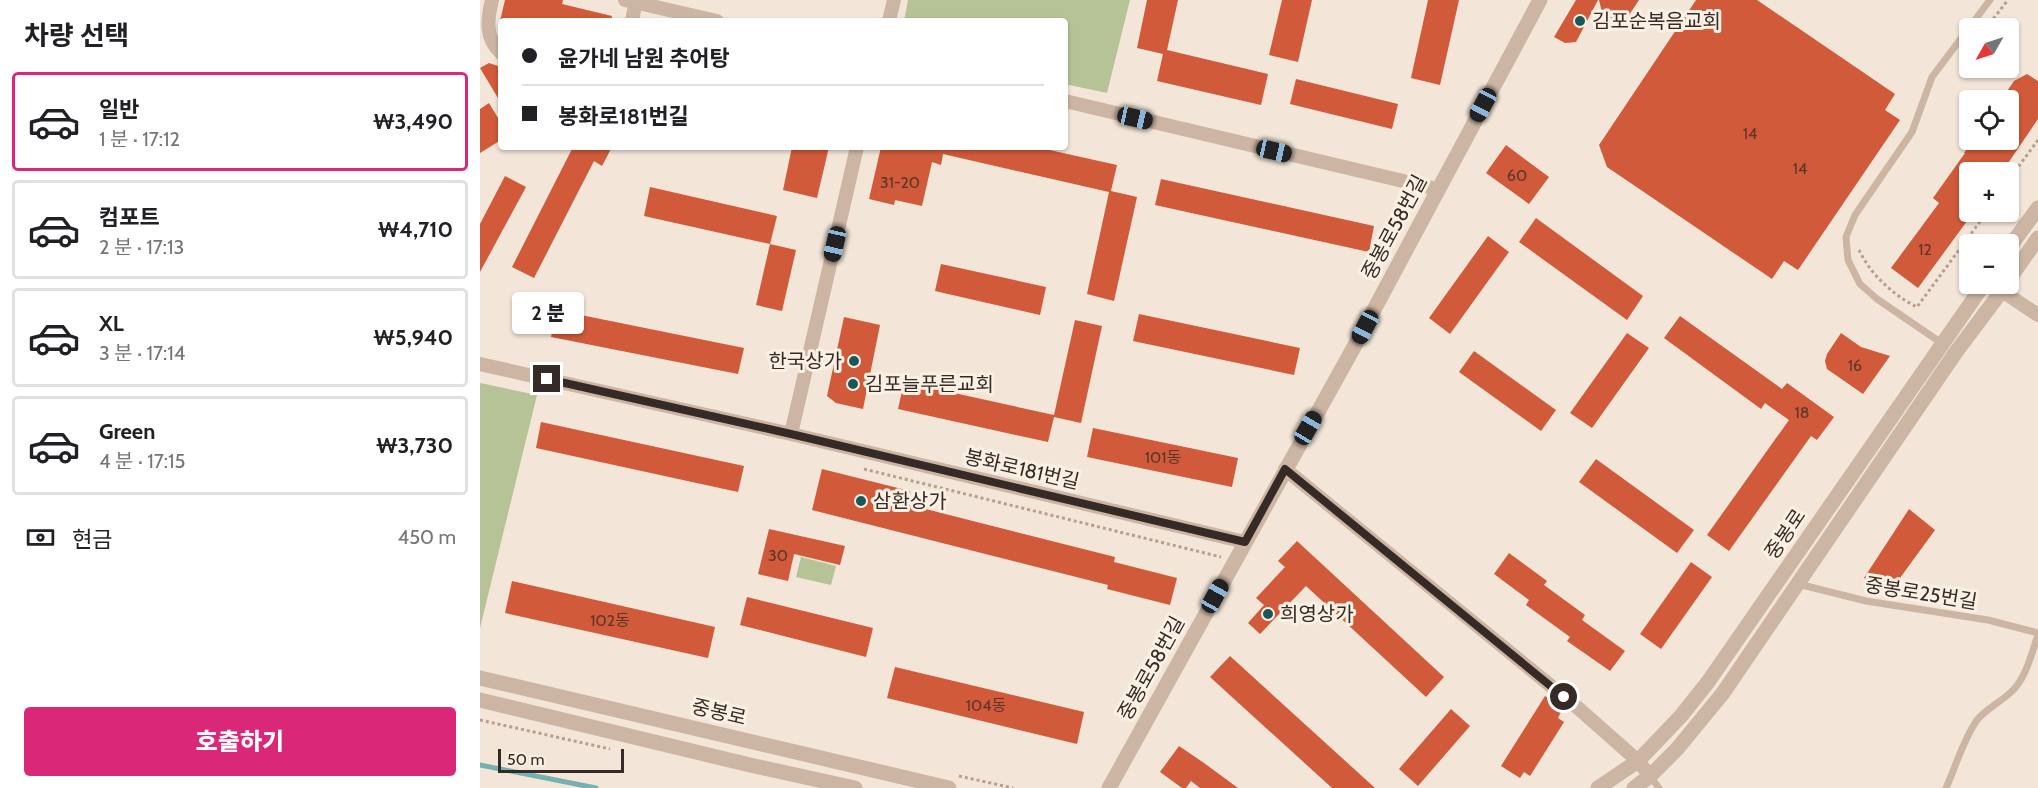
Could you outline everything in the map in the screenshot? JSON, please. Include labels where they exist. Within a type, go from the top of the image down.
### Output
[{"type":"street","points":[[492,0],[487,29],[498,49]]},
{"type":"street","points":[[890,18],[894,0]]},
{"type":"street","name":"중봉로58번길","points":[[1109,788],[1354,346],[1540,0]]},
{"type":"street","points":[[632,18],[632,1],[704,18]]},
{"type":"street","points":[[1068,102],[1437,189]]},
{"type":"street","points":[[791,434],[856,150]]},
{"type":"street","points":[[2019,234],[2038,208]]},
{"type":"street","name":"중봉로","points":[[2019,266],[2038,238]]},
{"type":"street","name":"중봉로","points":[[1598,788],[1638,761],[1681,716],[1708,682],[1977,294]]},
{"type":"street","name":"중봉로","points":[[1634,788],[1654,782],[1701,722],[1746,661],[1956,352],[1999,294]]},
{"type":"street","points":[[2016,294],[2038,315]]},
{"type":"street","name":"봉화로181번길","points":[[480,363],[1245,542]]},
{"type":"street","points":[[1285,469],[1578,708],[1638,761],[1654,782]]},
{"type":"street","name":"중봉로","points":[[480,678],[949,788]]},
{"type":"street","points":[[480,700],[855,788]]},
{"type":"lane","points":[[1956,352],[1877,299],[1860,284],[1848,260],[1846,237],[1855,215],[1912,132],[1932,77],[1990,0]]},
{"type":"lane","name":"중봉로25번길","points":[[1798,584],[1866,601],[1988,620],[2038,634],[2025,672],[2017,685],[1976,721],[1946,788]]},
{"type":"path","points":[[1994,18],[2008,0]]},
{"type":"path","points":[[2019,166],[2038,140]]},
{"type":"path","points":[[1857,245],[1863,259],[1876,276],[1902,300],[1917,308],[1980,222]]},
{"type":"path","points":[[860,468],[1226,559]]},
{"type":"green space","points":[[908,0],[1130,0],[1107,93],[1068,85],[1068,18],[905,18]]},
{"type":"green space","points":[[480,383],[537,395],[480,628]]},
{"type":"green space","points":[[801,557],[836,566],[831,585],[796,577]]},
{"type":"building","points":[[505,0],[563,0],[562,4],[612,16],[612,18],[501,18]]},
{"type":"building","points":[[1147,0],[1178,0],[1167,50],[1268,74],[1261,105],[1157,81],[1163,54],[1137,48]]},
{"type":"building","points":[[1282,0],[1312,0],[1298,62],[1269,55]]},
{"type":"building","points":[[1428,0],[1459,0],[1440,85],[1411,78]]},
{"type":"building","points":[[1576,0],[1598,0],[1576,42],[1565,43],[1554,37]]},
{"type":"building","points":[[1599,0],[1639,0],[1625,21],[1605,25]]},
{"type":"building","points":[[1696,0],[1757,0],[1895,94],[1885,110],[1900,120],[1798,270],[1784,261],[1772,279],[1607,167],[1599,145]]},
{"type":"building","points":[[489,63],[498,66],[498,98],[480,68]]},
{"type":"building","points":[[2027,74],[2038,81],[2038,119],[2019,147],[2019,90],[2008,90],[2014,81]]},
{"type":"building","points":[[1296,79],[1398,104],[1392,129],[1290,104]]},
{"type":"building","points":[[489,103],[498,118],[498,142],[480,153],[480,109]]},
{"type":"building","points":[[1506,145],[1549,177],[1529,204],[1486,173]]},
{"type":"building","points":[[571,150],[610,150],[602,166],[594,161],[534,278],[512,267]]},
{"type":"building","points":[[791,150],[828,150],[817,198],[783,190]]},
{"type":"building","points":[[880,150],[1050,150],[1117,165],[1111,191],[1137,197],[1114,301],[1087,294],[1109,192],[943,154],[941,165],[932,162],[922,206],[895,200],[894,205],[869,199]]},
{"type":"building","points":[[1966,150],[2017,150],[2009,162],[1959,162],[1959,222],[1966,222],[1918,288],[1891,268],[1939,203],[1933,198]]},
{"type":"building","points":[[505,176],[526,187],[480,272],[480,224]]},
{"type":"building","points":[[1161,179],[1374,226],[1369,252],[1155,205]]},
{"type":"building","points":[[650,187],[777,216],[770,244],[644,216]]},
{"type":"building","points":[[1536,218],[1643,296],[1627,320],[1519,242]]},
{"type":"building","points":[[1488,236],[1509,252],[1450,334],[1429,318]]},
{"type":"building","points":[[770,244],[796,250],[782,311],[756,305]]},
{"type":"building","points":[[941,264],[1046,287],[1040,315],[935,291]]},
{"type":"building","points":[[556,310],[744,348],[738,374],[551,337]]},
{"type":"building","points":[[1139,314],[1300,348],[1294,375],[1133,341]]},
{"type":"building","points":[[1680,316],[1782,389],[1787,383],[1834,417],[1817,440],[1811,436],[1729,551],[1707,535],[1789,420],[1765,403],[1761,409],[1664,338]]},
{"type":"building","name":"한국상가","points":[[844,317],[880,325],[863,409],[836,403],[827,396]]},
{"type":"building","points":[[1075,320],[1102,326],[1081,423],[1054,417],[1048,442],[898,409],[904,382],[1054,415]]},
{"type":"building","points":[[1627,333],[1649,348],[1592,428],[1570,413]]},
{"type":"building","points":[[1841,333],[1861,347],[1890,356],[1863,394],[1827,369],[1825,361],[1827,354]]},
{"type":"building","points":[[1474,351],[1556,410],[1541,431],[1459,372]]},
{"type":"building","points":[[541,422],[744,466],[738,492],[536,448]]},
{"type":"building","points":[[1093,428],[1238,458],[1232,487],[1087,457]]},
{"type":"building","points":[[1596,459],[1694,530],[1677,553],[1579,482]]},
{"type":"building","points":[[822,469],[910,491],[906,504],[1115,557],[1114,562],[1177,578],[1170,605],[1107,589],[1108,585],[812,510]]},
{"type":"building","points":[[1909,509],[1935,530],[1889,593],[1864,578]]},
{"type":"building","points":[[769,529],[845,546],[840,565],[794,554],[788,581],[758,574]]},
{"type":"building","points":[[1297,541],[1444,677],[1426,697],[1306,586],[1260,634],[1248,623],[1264,605],[1256,598],[1285,567],[1278,561]]},
{"type":"building","points":[[1509,553],[1547,581],[1544,585],[1585,615],[1582,620],[1625,651],[1610,671],[1567,641],[1570,637],[1526,605],[1529,600],[1494,574]]},
{"type":"building","points":[[1691,562],[1712,577],[1661,649],[1640,634]]},
{"type":"building","points":[[512,581],[715,627],[708,658],[505,613]]},
{"type":"building","points":[[747,597],[873,628],[866,657],[740,625]]},
{"type":"building","points":[[1230,656],[1375,788],[1332,788],[1210,677]]},
{"type":"building","points":[[895,667],[1084,712],[1077,744],[887,698]]},
{"type":"building","points":[[1545,696],[1563,708],[1558,718],[1564,722],[1530,776],[1524,772],[1520,778],[1501,766]]},
{"type":"building","points":[[1451,709],[1470,726],[1418,786],[1399,769]]},
{"type":"building","points":[[1179,746],[1238,788],[1200,788],[1191,781],[1186,788],[1182,788],[1160,772]]},
{"type":"waterway","points":[[480,765],[596,788]]},
{"type":"place","name":"김포순복음교회","points":[[1580,21]]},
{"type":"place","name":"한국상가","points":[[854,361]]},
{"type":"place","name":"김포늘푸른교회","points":[[853,384]]},
{"type":"place","name":"삼환상가","points":[[861,501]]},
{"type":"place","name":"희영상가","points":[[1268,614]]},
{"type":"route","points":[[547,379],[791,434],[1245,542],[1285,469],[1564,697]]}]
